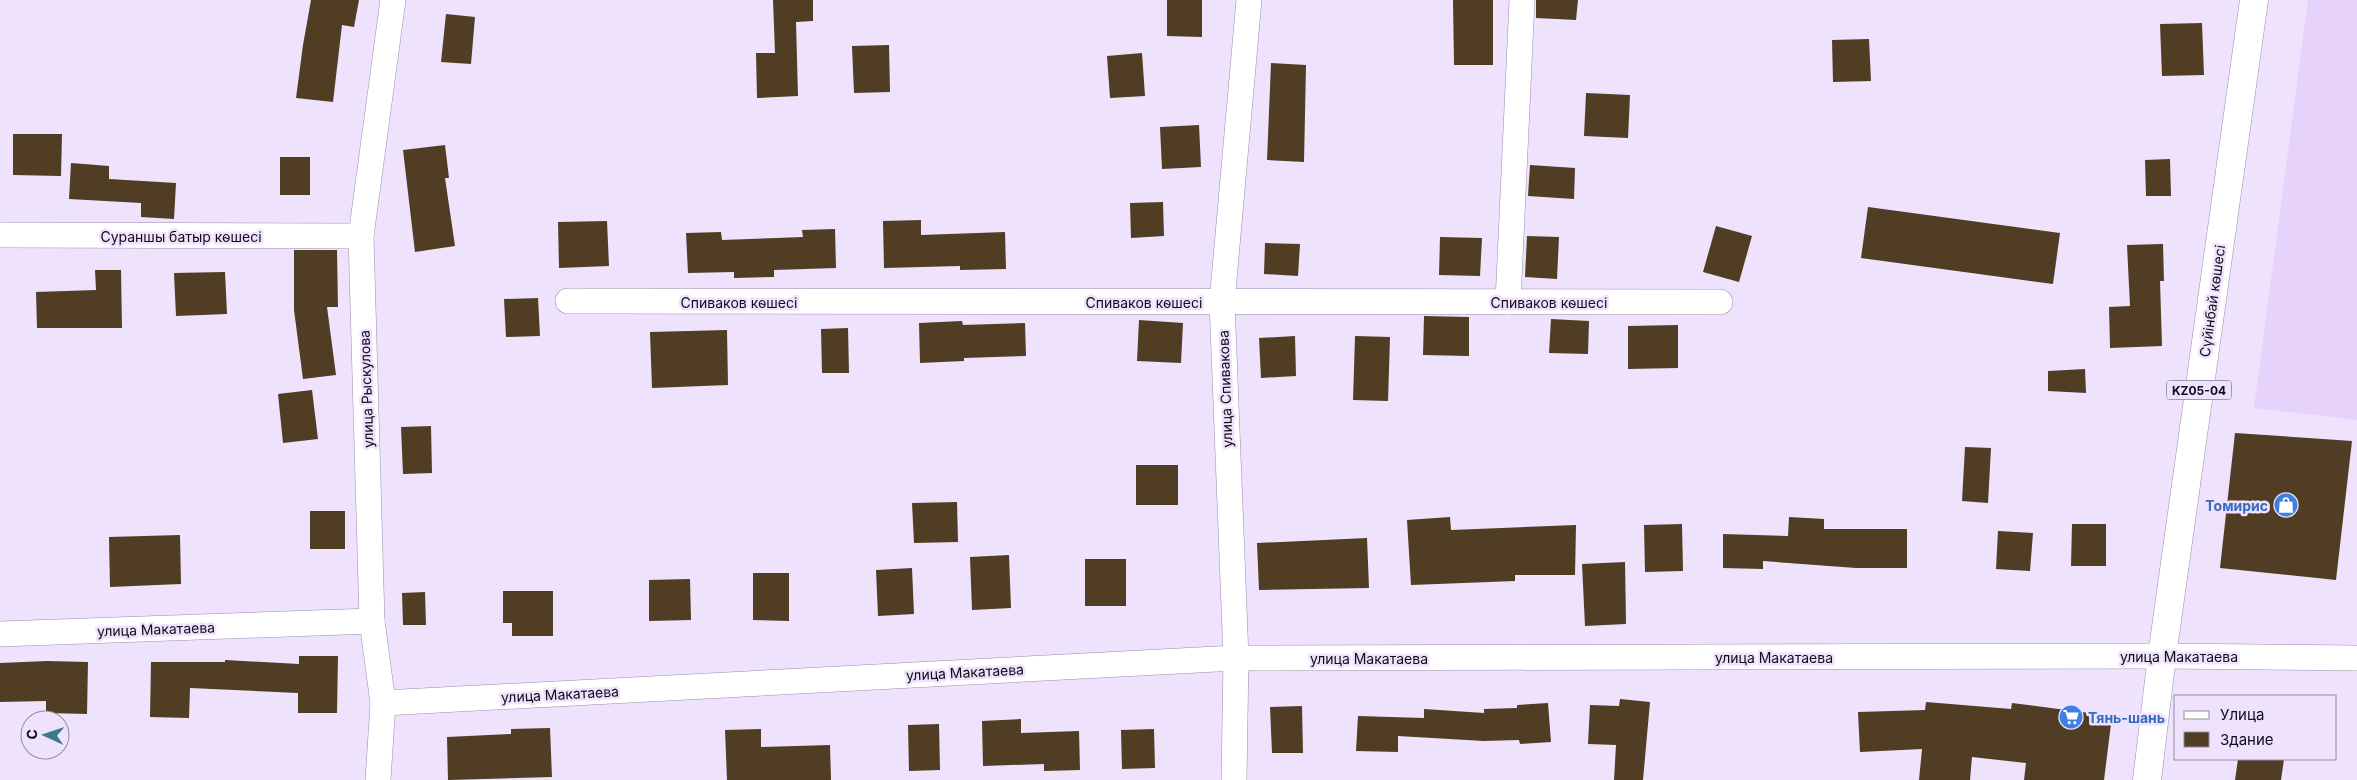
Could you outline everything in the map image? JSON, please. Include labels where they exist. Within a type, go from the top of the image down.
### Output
[{"type":"main road","name":"Сүйінбай көшесі","points":[[2146,780],[2254,0]]},
{"type":"street","name":"улица Рыскулова","points":[[378,780],[383,703],[372,621],[362,236],[393,0]]},
{"type":"street","name":"улица Спивакова","points":[[1234,780],[1236,658],[1222,302],[1249,0]]},
{"type":"street","points":[[1508,302],[1522,0]]},
{"type":"street","name":"Сураншы батыр көшесі","points":[[0,235],[362,236]]},
{"type":"street","name":"Спиваков көшесі","points":[[568,301],[1720,302]]},
{"type":"street","name":"улица Макатаева","points":[[0,634],[372,621]]},
{"type":"street","name":"улица Макатаева","points":[[383,703],[1236,658],[2162,656],[2357,658]]},
{"type":"shaded area","points":[[2308,0],[2357,0],[2357,420],[2254,408]]},
{"type":"building","points":[[311,0],[359,0],[354,27],[342,25],[333,102],[296,98]]},
{"type":"building","points":[[773,0],[813,0],[813,21],[796,22],[798,96],[757,98],[756,53],[775,53]]},
{"type":"building","points":[[1167,0],[1202,0],[1202,37],[1167,36]]},
{"type":"building","points":[[1453,0],[1493,0],[1493,65],[1454,65]]},
{"type":"building","points":[[1536,0],[1578,0],[1576,20],[1536,18]]},
{"type":"building","points":[[446,14],[475,17],[471,64],[441,62]]},
{"type":"building","points":[[2202,23],[2204,75],[2162,76],[2160,24]]},
{"type":"building","points":[[1869,39],[1871,81],[1833,82],[1832,40]]},
{"type":"building","points":[[889,45],[890,92],[854,93],[852,46]]},
{"type":"building","points":[[1142,53],[1145,96],[1110,98],[1107,56]]},
{"type":"building","points":[[1271,63],[1306,65],[1304,162],[1267,160]]},
{"type":"building","points":[[1586,93],[1630,95],[1628,138],[1584,136]]},
{"type":"building","points":[[1199,125],[1201,167],[1162,169],[1160,127]]},
{"type":"building","points":[[13,134],[62,134],[61,176],[13,175]]},
{"type":"building","points":[[445,145],[449,178],[445,178],[455,246],[415,252],[403,150]]},
{"type":"building","points":[[280,157],[310,157],[310,195],[280,195]]},
{"type":"building","points":[[2170,159],[2171,196],[2146,196],[2145,160]]},
{"type":"building","points":[[71,163],[109,166],[109,179],[176,183],[174,219],[141,217],[141,203],[69,199]]},
{"type":"building","points":[[1530,165],[1575,168],[1574,199],[1528,196]]},
{"type":"building","points":[[1163,202],[1164,236],[1131,238],[1130,203]]},
{"type":"building","points":[[1868,207],[2060,233],[2053,284],[1861,258]]},
{"type":"building","points":[[921,220],[921,235],[1005,232],[1006,269],[960,270],[960,266],[884,268],[883,221]]},
{"type":"building","points":[[607,221],[609,266],[559,268],[558,222]]},
{"type":"building","points":[[1716,226],[1752,236],[1739,282],[1703,272]]},
{"type":"building","points":[[835,229],[836,268],[774,270],[774,277],[734,278],[734,272],[688,273],[686,233],[721,232],[722,240],[803,237],[802,230]]},
{"type":"building","points":[[1527,236],[1559,237],[1557,279],[1525,277]]},
{"type":"building","points":[[1440,237],[1482,238],[1480,276],[1439,275]]},
{"type":"building","points":[[1265,243],[1300,244],[1298,276],[1264,274]]},
{"type":"building","points":[[2163,244],[2164,281],[2160,281],[2162,346],[2110,348],[2109,307],[2130,306],[2127,245]]},
{"type":"building","points":[[294,250],[337,250],[338,307],[327,307],[336,375],[303,379],[294,310]]},
{"type":"building","points":[[95,270],[121,270],[122,328],[37,328],[36,292],[96,290]]},
{"type":"building","points":[[225,272],[227,314],[176,316],[174,273]]},
{"type":"building","points":[[538,298],[540,336],[506,337],[504,299]]},
{"type":"building","points":[[1424,316],[1469,317],[1469,356],[1423,355]]},
{"type":"building","points":[[1551,319],[1589,321],[1588,354],[1549,353]]},
{"type":"building","points":[[1139,320],[1183,323],[1181,363],[1137,361]]},
{"type":"building","points":[[962,321],[963,325],[1025,323],[1026,356],[964,358],[964,361],[920,363],[919,323]]},
{"type":"building","points":[[1678,325],[1678,368],[1628,369],[1628,326]]},
{"type":"building","points":[[848,328],[849,373],[822,373],[821,329]]},
{"type":"building","points":[[727,330],[728,385],[652,388],[650,332]]},
{"type":"building","points":[[1295,336],[1296,376],[1261,378],[1259,338]]},
{"type":"building","points":[[1355,336],[1390,337],[1388,401],[1353,400]]},
{"type":"building","points":[[2085,369],[2086,393],[2048,391],[2048,371]]},
{"type":"building","points":[[312,390],[318,439],[283,443],[278,394]]},
{"type":"building","points":[[431,426],[432,473],[403,474],[401,427]]},
{"type":"building","name":"Томирис","points":[[2235,433],[2352,441],[2336,580],[2220,568]]},
{"type":"building","points":[[1965,447],[1991,448],[1988,503],[1962,501]]},
{"type":"building","points":[[1136,465],[1178,465],[1178,505],[1136,505]]},
{"type":"building","points":[[957,502],[958,542],[914,543],[912,503]]},
{"type":"building","points":[[310,511],[345,511],[345,549],[310,549]]},
{"type":"building","points":[[1450,517],[1451,530],[1576,525],[1575,575],[1515,575],[1515,581],[1411,585],[1407,520]]},
{"type":"building","points":[[1789,517],[1824,519],[1824,529],[1907,529],[1907,568],[1856,568],[1763,561],[1763,569],[1723,568],[1723,534],[1788,536]]},
{"type":"building","points":[[1682,524],[1683,571],[1645,572],[1644,525]]},
{"type":"building","points":[[2072,524],[2106,524],[2106,566],[2071,566]]},
{"type":"building","points":[[1998,531],[2033,533],[2030,571],[1996,569]]},
{"type":"building","points":[[180,535],[181,584],[110,587],[109,537]]},
{"type":"building","points":[[1367,538],[1369,588],[1259,590],[1257,543]]},
{"type":"building","points":[[1009,555],[1011,608],[972,610],[970,557]]},
{"type":"building","points":[[1085,559],[1126,559],[1126,606],[1085,606]]},
{"type":"building","points":[[1625,562],[1626,624],[1585,626],[1582,564]]},
{"type":"building","points":[[912,568],[914,614],[878,616],[876,570]]},
{"type":"building","points":[[753,573],[789,573],[789,621],[753,620]]},
{"type":"building","points":[[690,579],[691,620],[649,621],[649,580]]},
{"type":"building","points":[[503,591],[553,591],[553,636],[512,636],[512,623],[503,623]]},
{"type":"building","points":[[425,592],[426,625],[403,625],[402,593]]},
{"type":"building","points":[[299,656],[338,656],[337,713],[298,713],[298,693],[190,688],[189,718],[150,717],[151,662],[225,662],[225,660],[299,664]]},
{"type":"building","points":[[88,662],[87,714],[70,714],[70,710],[46,710],[46,701],[0,702],[0,663]]},
{"type":"building","points":[[1620,699],[1650,702],[1643,780],[1614,780],[1616,745],[1588,744],[1590,705],[1619,706]]},
{"type":"building","points":[[1926,702],[2011,709],[2012,703],[2112,716],[2104,780],[2024,780],[2026,763],[1972,757],[1970,780],[1919,780],[1922,749],[1860,752],[1858,712],[1925,710]]},
{"type":"building","points":[[1548,703],[1551,742],[1520,744],[1519,740],[1484,741],[1398,736],[1398,752],[1356,751],[1358,716],[1424,718],[1424,709],[1484,713],[1484,709],[1517,708],[1517,705]]},
{"type":"building","points":[[1302,706],[1303,753],[1272,753],[1270,707]]},
{"type":"building","points":[[1021,719],[1021,733],[1079,731],[1080,770],[1044,771],[1044,764],[983,766],[982,721]]},
{"type":"building","points":[[939,724],[940,770],[909,771],[908,725]]},
{"type":"building","points":[[550,728],[552,777],[448,780],[447,737],[511,734],[511,729]]},
{"type":"building","points":[[761,729],[761,747],[830,745],[831,780],[727,780],[725,730]]},
{"type":"building","points":[[1154,729],[1155,768],[1122,769],[1121,730]]},
{"type":"building","points":[[2238,760],[2284,760],[2281,780],[2235,780]]},
{"type":"place","name":"Томирис","points":[[2286,505]]},
{"type":"place","name":"Тянь-шань","points":[[2071,717]]}]
